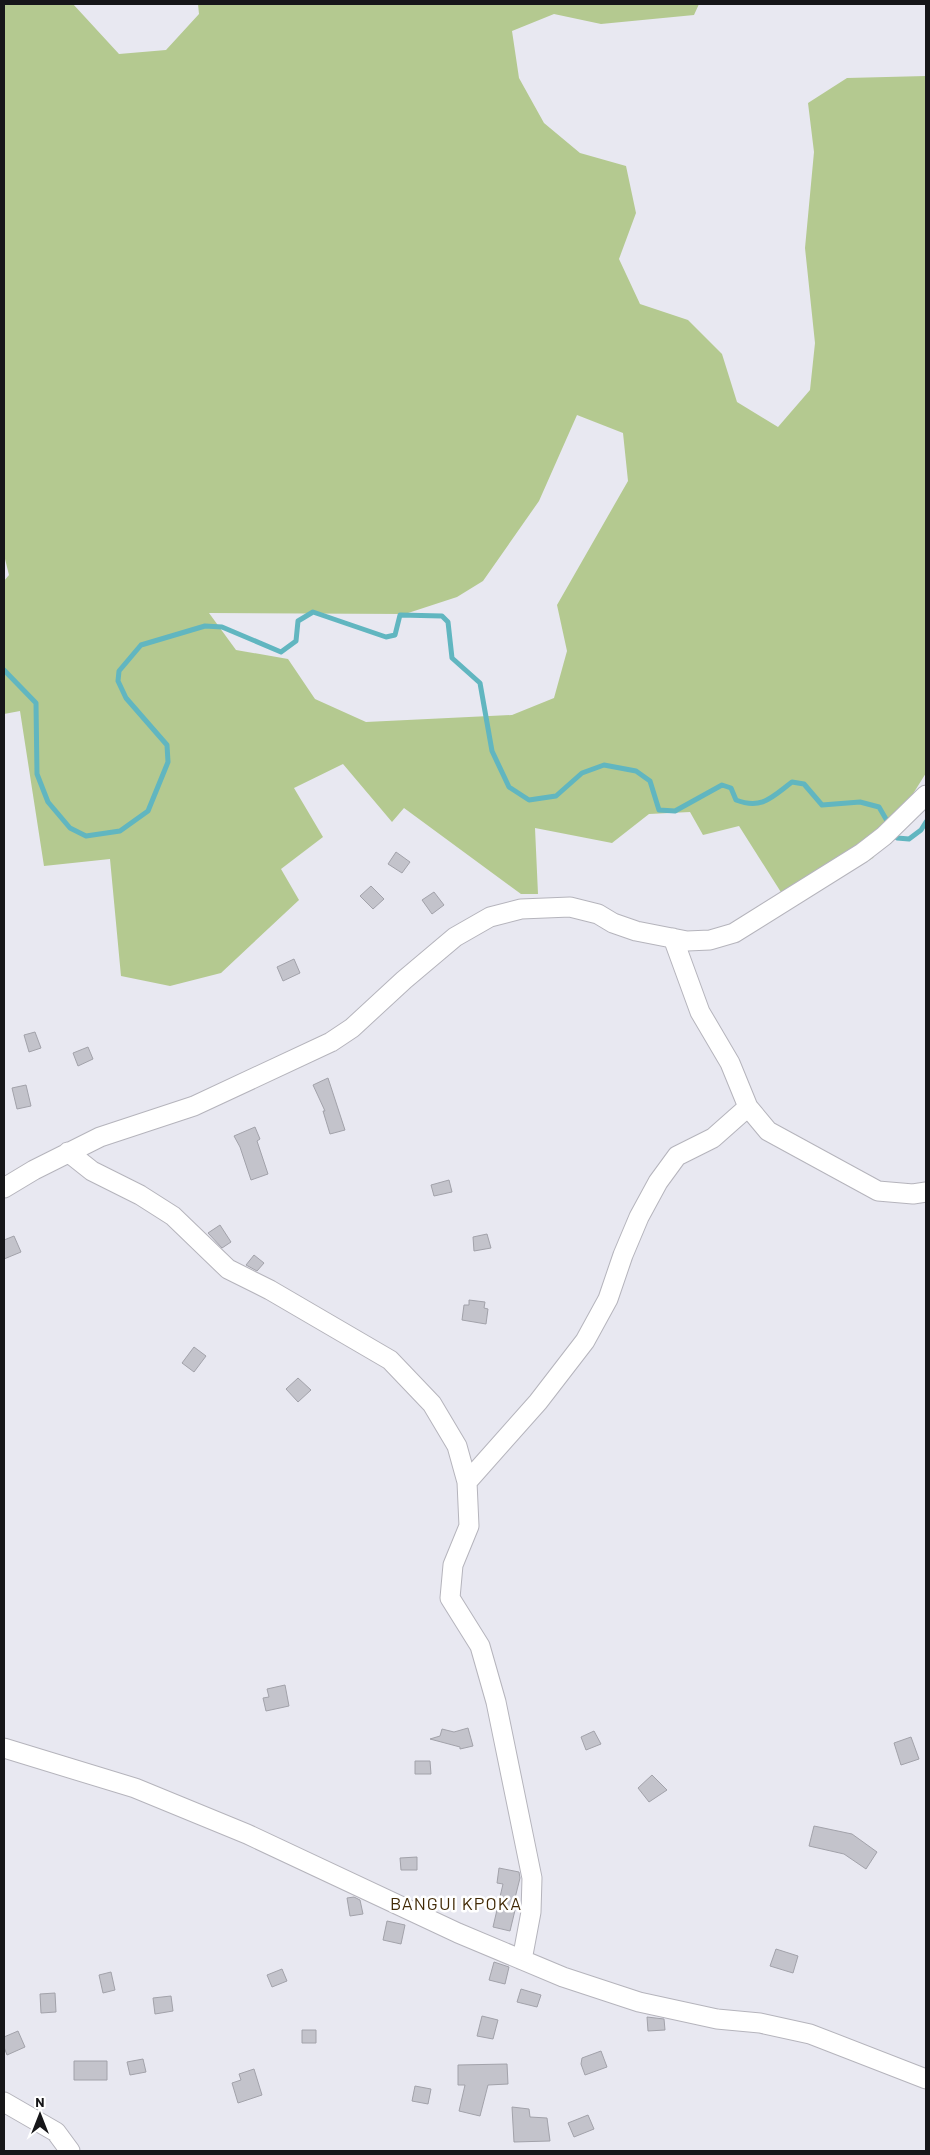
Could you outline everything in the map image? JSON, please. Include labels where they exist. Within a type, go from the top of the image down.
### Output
[{"type":"street","points":[[4,1188],[68,1152],[100,1137],[194,1106],[331,1042],[352,1028],[404,980],[455,938],[490,917],[521,909],[570,906],[598,914],[613,923],[636,931],[687,942],[710,940],[734,933],[854,858],[884,836],[926,795]]},
{"type":"street","points":[[673,938],[700,1012],[730,1063],[748,1108],[768,1130],[878,1191],[912,1194],[926,1192]]},
{"type":"street","points":[[468,1482],[538,1402],[585,1341],[608,1299],[623,1255],[639,1217],[658,1182],[677,1156],[713,1138],[748,1108]]},
{"type":"street","points":[[68,1152],[92,1171],[140,1195],[173,1216],[228,1269],[270,1290],[390,1360],[432,1404],[457,1446],[468,1482],[469,1526],[453,1565],[450,1598],[480,1646],[496,1702],[532,1878],[530,1912],[522,1960]]},
{"type":"street","points":[[4,1748],[135,1788],[247,1834],[426,1918],[563,1976],[639,2002],[717,2019],[760,2023],[810,2034],[926,2079]]},
{"type":"street","points":[[4,2102],[56,2132],[70,2151]]},
{"type":"green space","points":[[4,4],[73,4],[119,54],[166,50],[199,14],[198,4],[699,4],[694,15],[601,24],[554,14],[512,31],[519,78],[544,123],[580,153],[626,166],[636,213],[619,259],[640,304],[688,320],[722,354],[737,402],[778,427],[810,390],[815,343],[805,248],[814,152],[808,103],[847,78],[926,76],[926,773],[873,858],[791,908],[739,826],[703,835],[690,812],[649,814],[612,843],[535,828],[538,894],[521,894],[404,808],[392,822],[343,764],[294,788],[323,837],[281,869],[299,900],[221,973],[170,986],[121,976],[110,859],[44,866],[20,711],[4,714],[4,581],[9,575],[4,555]],"holes":[[[577,415],[623,433],[628,481],[557,605],[567,651],[554,698],[512,715],[366,722],[315,699],[288,659],[236,650],[209,613],[405,614],[457,597],[483,581],[539,501]]]},
{"type":"building","points":[[396,852],[410,862],[402,873],[388,864]]},
{"type":"building","points":[[371,886],[384,899],[373,909],[360,896]]},
{"type":"building","points":[[434,892],[444,905],[432,914],[422,900]]},
{"type":"building","points":[[294,959],[300,973],[283,981],[277,967]]},
{"type":"building","points":[[35,1032],[41,1048],[29,1052],[24,1035]]},
{"type":"building","points":[[88,1047],[93,1059],[78,1066],[73,1053]]},
{"type":"building","points":[[328,1078],[345,1130],[330,1134],[323,1111],[325,1111],[313,1085]]},
{"type":"building","points":[[26,1085],[31,1106],[17,1109],[12,1088]]},
{"type":"building","points":[[255,1127],[260,1139],[257,1141],[268,1174],[251,1180],[240,1147],[234,1136]]},
{"type":"building","points":[[449,1180],[452,1192],[434,1196],[431,1185]]},
{"type":"building","points":[[220,1225],[231,1242],[222,1248],[208,1233]]},
{"type":"building","points":[[487,1234],[491,1248],[474,1251],[473,1237]]},
{"type":"building","points":[[14,1236],[21,1252],[4,1259],[4,1240]]},
{"type":"building","points":[[254,1255],[264,1263],[257,1271],[246,1265]]},
{"type":"building","points":[[469,1300],[485,1302],[484,1308],[488,1309],[486,1324],[462,1320],[464,1305],[469,1305]]},
{"type":"building","points":[[194,1347],[206,1356],[194,1372],[182,1363]]},
{"type":"building","points":[[298,1378],[311,1390],[298,1402],[286,1389]]},
{"type":"building","points":[[285,1685],[289,1706],[266,1711],[263,1698],[269,1697],[267,1689]]},
{"type":"building","points":[[468,1728],[473,1746],[460,1749],[460,1747],[430,1739],[440,1736],[442,1729],[454,1732]]},
{"type":"building","points":[[594,1731],[601,1744],[586,1750],[581,1737]]},
{"type":"building","points":[[911,1737],[919,1759],[901,1765],[894,1743]]},
{"type":"building","points":[[415,1761],[430,1761],[431,1774],[415,1774]]},
{"type":"building","points":[[652,1775],[667,1790],[649,1802],[638,1788]]},
{"type":"building","points":[[814,1826],[852,1834],[877,1852],[866,1869],[844,1854],[809,1846]]},
{"type":"building","points":[[417,1857],[417,1870],[401,1870],[400,1858]]},
{"type":"building","points":[[499,1868],[519,1872],[520,1878],[514,1902],[517,1902],[510,1931],[493,1927],[503,1884],[497,1883]]},
{"type":"building","points":[[354,1897],[360,1900],[363,1914],[350,1916],[347,1898]]},
{"type":"building","points":[[387,1921],[405,1925],[401,1944],[383,1940]]},
{"type":"building","points":[[776,1949],[798,1956],[793,1973],[770,1966]]},
{"type":"building","points":[[494,1962],[509,1967],[505,1984],[489,1980]]},
{"type":"building","points":[[282,1969],[287,1981],[272,1987],[267,1975]]},
{"type":"building","points":[[111,1972],[115,1990],[103,1993],[99,1975]]},
{"type":"building","points":[[521,1989],[541,1995],[537,2007],[517,2002]]},
{"type":"building","points":[[55,1993],[56,2012],[41,2013],[40,1994]]},
{"type":"building","points":[[171,1996],[173,2011],[155,2014],[153,1998]]},
{"type":"building","points":[[482,2016],[498,2020],[493,2039],[477,2036]]},
{"type":"building","points":[[647,2017],[664,2019],[665,2030],[648,2031]]},
{"type":"building","points":[[302,2030],[316,2030],[316,2043],[302,2043]]},
{"type":"building","points":[[18,2031],[25,2047],[7,2055],[4,2047],[4,2037]]},
{"type":"building","points":[[601,2051],[607,2067],[585,2075],[581,2064],[582,2058]]},
{"type":"building","points":[[143,2059],[146,2072],[130,2075],[127,2062]]},
{"type":"building","points":[[74,2061],[107,2061],[107,2080],[74,2080]]},
{"type":"building","points":[[507,2064],[508,2084],[488,2085],[480,2116],[459,2111],[465,2085],[458,2085],[458,2065]]},
{"type":"building","points":[[254,2069],[262,2095],[238,2103],[232,2083],[241,2080],[239,2074]]},
{"type":"building","points":[[415,2086],[431,2089],[428,2104],[412,2101]]},
{"type":"building","points":[[512,2107],[529,2109],[530,2117],[547,2118],[550,2141],[514,2142]]},
{"type":"building","points":[[588,2115],[594,2129],[574,2137],[568,2123]]},
{"type":"waterway","points":[[4,670],[36,703],[37,774],[48,802],[70,828],[86,836],[120,831],[148,811],[168,762],[167,745],[126,698],[118,681],[119,671],[141,645],[205,626],[222,627],[281,652],[296,641],[298,621],[313,612],[386,637],[395,635],[400,615],[442,616],[448,622],[452,658],[480,683],[492,751],[509,787],[529,800],[556,796],[582,773],[604,765],[636,771],[650,781],[659,810],[675,811],[722,785],[731,788],[736,800],[745,803],[760,803],[772,797],[792,782],[804,784],[822,805],[860,802],[879,807],[897,838],[909,839],[921,830],[926,822]]},
{"type":"district","name":"BANGUI KPOKA","points":[[456,1903]]}]
